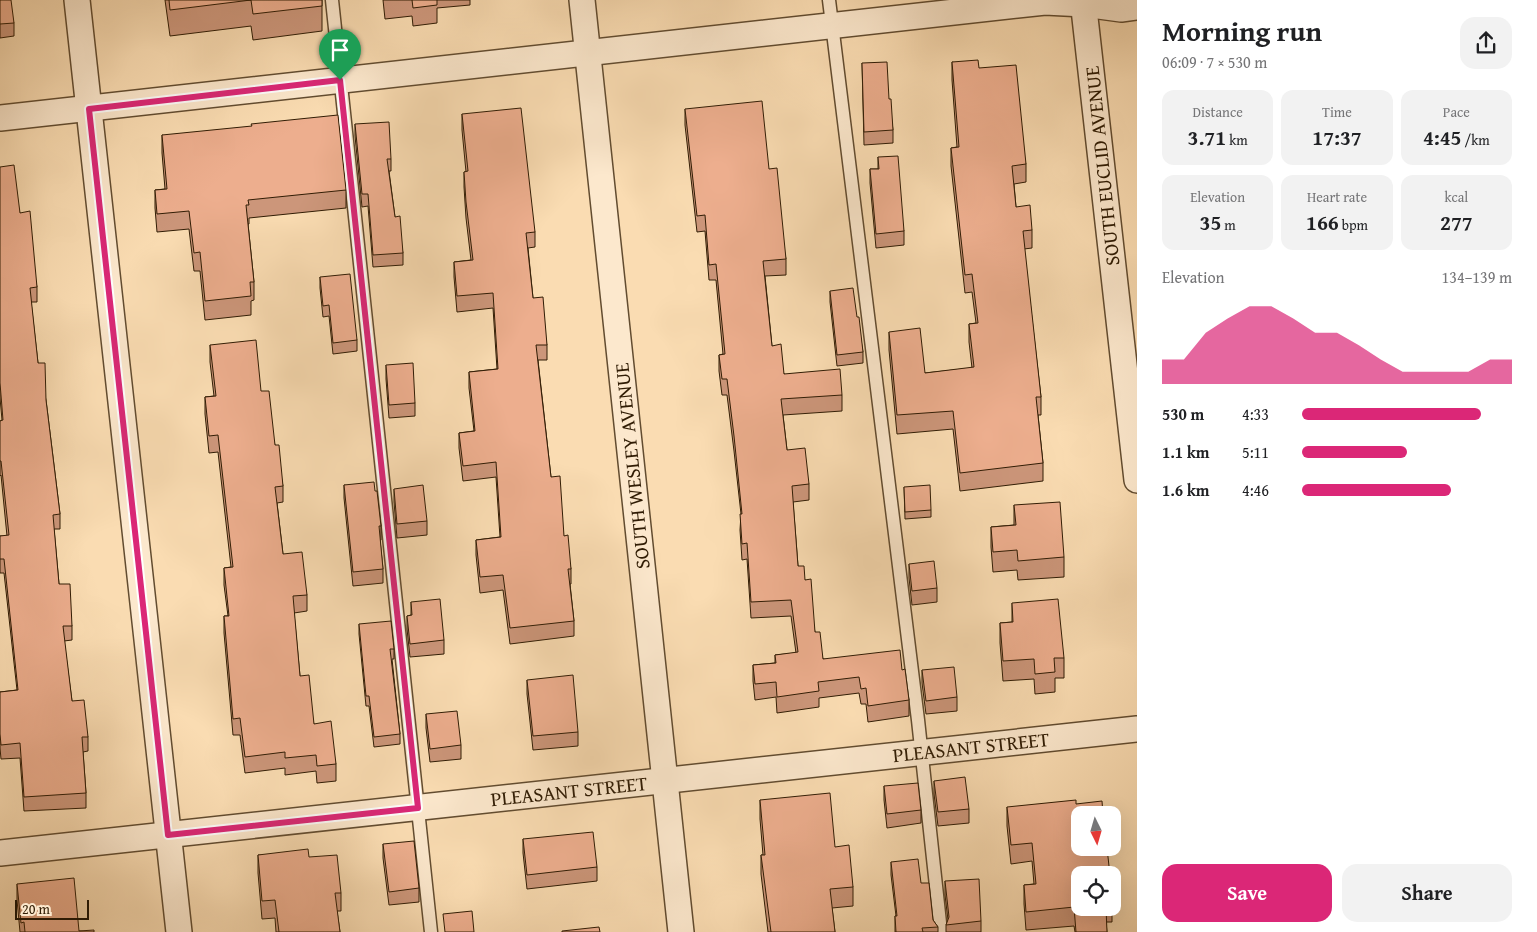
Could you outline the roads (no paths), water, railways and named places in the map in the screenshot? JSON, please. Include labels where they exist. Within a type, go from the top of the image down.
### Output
[{"type":"street","points":[[77,0],[179,932]]},
{"type":"street","name":"SOUTH WESLEY AVENUE","points":[[582,0],[681,932]]},
{"type":"street","points":[[0,118],[1045,2],[1084,2],[1121,9],[1137,7]]},
{"type":"street","name":"SOUTH EUCLID AVENUE","points":[[1084,2],[1137,480]]},
{"type":"street","name":"PLEASANT STREET","points":[[0,854],[1137,729]]},
{"type":"lane","points":[[332,0],[431,932]]},
{"type":"lane","points":[[829,0],[922,753],[941,932]]}]
